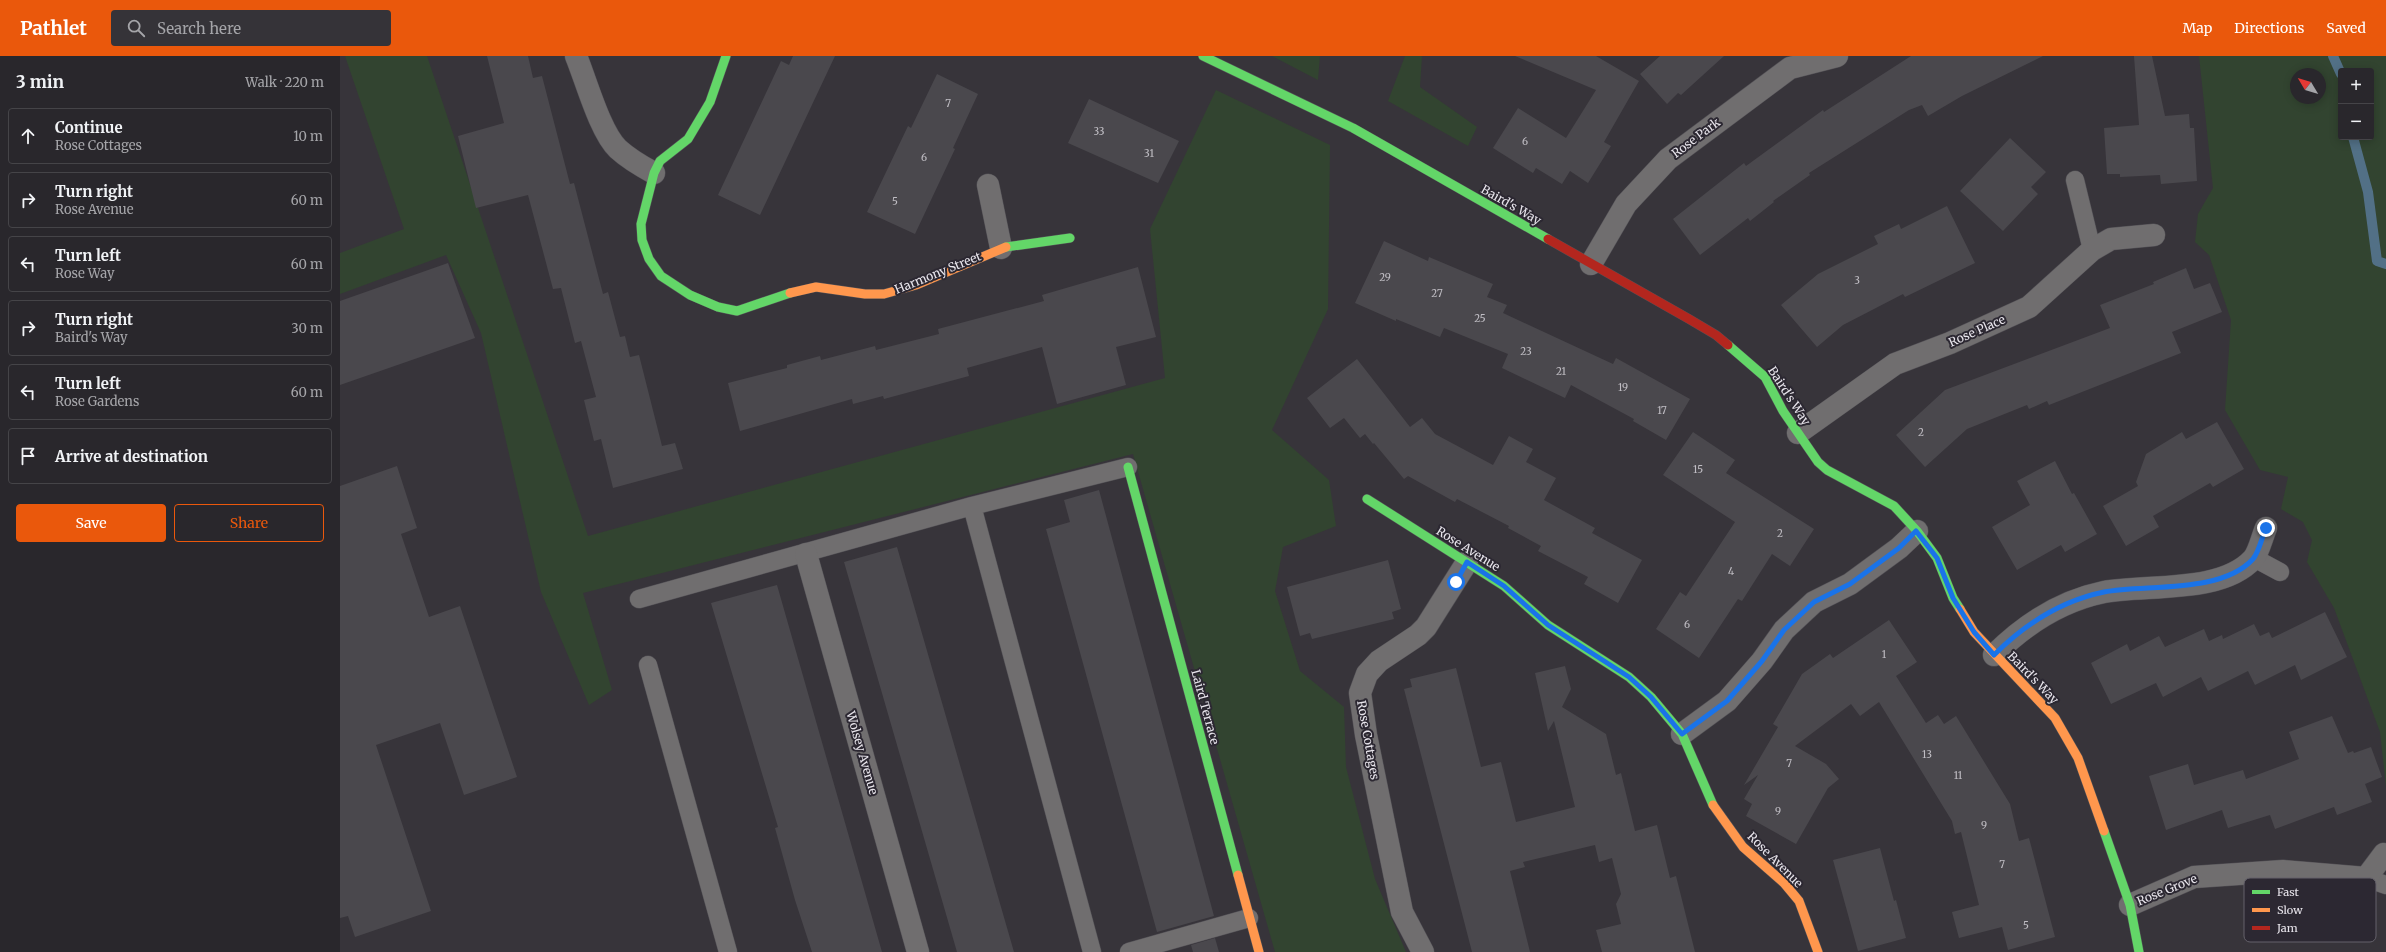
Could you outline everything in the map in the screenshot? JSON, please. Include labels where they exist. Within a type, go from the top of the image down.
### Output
[{"type":"street","points":[[576,56],[607,133],[617,148],[635,162],[654,173]]},
{"type":"street","name":"Harmony Street","points":[[726,56],[722,61],[710,102],[688,139],[660,161],[654,173],[641,224],[642,240],[649,259],[661,276],[690,296],[718,307],[737,311],[795,291],[816,288],[865,294],[884,294],[916,285],[1001,248],[1070,238]]},
{"type":"street","name":"Baird's Way","points":[[1202,56],[1353,128],[1590,264],[1690,319],[1716,335],[1765,377],[1783,411],[1818,462],[1827,470],[1894,506],[1916,531],[1937,558],[1953,598],[1974,632],[1994,655],[2055,718],[2078,758],[2130,905],[2139,952]]},
{"type":"street","name":"Rose Park","points":[[1590,264],[1626,204],[1668,159],[1786,62],[1837,56]]},
{"type":"street","points":[[988,185],[1001,248]]},
{"type":"street","name":"Rose Place","points":[[1798,433],[1894,364],[1950,343],[2029,307],[2063,278],[2092,250],[2111,239],[2154,234]]},
{"type":"street","name":"Laird Terrace","points":[[1128,467],[1259,952]]},
{"type":"street","name":"Rose Avenue","points":[[1366,499],[1504,586],[1548,625],[1629,677],[1651,697],[1682,734],[1709,799],[1743,847],[1784,883],[1799,901],[1818,952]]},
{"type":"street","points":[[1994,655],[2012,637],[2037,619],[2060,606],[2103,592],[2198,583],[2233,574],[2254,558],[2266,528]]},
{"type":"street","points":[[1682,734],[1727,701],[1762,661],[1784,630],[1814,602],[1850,584],[1899,548],[1916,531]]},
{"type":"street","name":"Wolsey Avenue","points":[[806,554],[918,952]]},
{"type":"street","name":"Rose Cottages","points":[[1423,952],[1402,912],[1366,735],[1360,693],[1367,674],[1379,661],[1418,635],[1426,627],[1467,562]]},
{"type":"street","name":"Rose Grove","points":[[2376,881],[2384,854]]},
{"type":"street","name":"Rose Grove","points":[[2130,905],[2194,877],[2283,871],[2348,878]]},
{"type":"lane","points":[[2074,180],[2092,250]]},
{"type":"lane","points":[[639,599],[806,554],[972,506],[1128,467]]},
{"type":"lane","points":[[972,506],[1092,952]]},
{"type":"lane","points":[[2254,558],[2280,572]]},
{"type":"lane","points":[[648,665],[728,952]]},
{"type":"lane","points":[[1130,952],[1249,918]]},
{"type":"green space","points":[[345,56],[427,56],[588,536],[1165,378],[1150,229],[1216,90],[1330,145],[1328,309],[1272,430],[1329,480],[1336,526],[1283,547],[1275,591],[1300,671],[1344,707],[1346,767],[1375,879],[1406,952],[1275,952],[1133,454],[583,593],[612,690],[589,705],[541,592],[481,333],[446,255],[340,294],[340,253],[404,229]]},
{"type":"green space","points":[[1272,56],[1320,56],[1318,80]]},
{"type":"green space","points":[[1405,56],[1422,56],[1420,87],[1477,127],[1468,146],[1388,101]]},
{"type":"green space","points":[[2199,56],[2386,56],[2386,787],[2380,732],[2334,608],[2307,562],[2312,540],[2303,522],[2281,509],[2288,477],[2260,470],[2225,410],[2231,320],[2209,255],[2195,242],[2198,214],[2213,188]]},
{"type":"building","points":[[487,56],[528,56],[533,78],[542,76],[570,184],[574,183],[603,294],[608,292],[620,337],[625,336],[630,357],[639,355],[662,446],[675,443],[683,469],[613,488],[601,439],[594,441],[584,400],[596,397],[581,341],[575,343],[561,288],[553,289],[528,195],[476,208],[458,136],[504,123]]},
{"type":"building","points":[[793,56],[835,56],[760,215],[718,195],[781,61],[789,65]]},
{"type":"building","points":[[1515,56],[1596,56],[1639,81],[1604,142],[1611,146],[1588,183],[1570,171],[1562,184],[1536,168],[1533,173],[1493,148],[1518,108],[1566,138],[1596,90]]},
{"type":"building","points":[[1660,56],[1724,56],[1681,95],[1678,93],[1667,104],[1640,74]]},
{"type":"building","points":[[1911,56],[2043,56],[1962,96],[1928,116],[1922,105],[1909,110],[1809,173],[1810,175],[1773,201],[1774,202],[1750,221],[1748,218],[1700,255],[1673,219],[1744,163],[1746,166],[1823,110],[1824,112]]},
{"type":"building","points":[[2134,56],[2152,56],[2165,116],[2189,114],[2190,128],[2194,128],[2197,181],[2161,184],[2160,175],[2120,177],[2120,174],[2107,174],[2104,128],[2139,125]]},
{"type":"building","points":[[937,74],[978,94],[953,148],[955,149],[915,234],[867,212],[908,126],[911,128]]},
{"type":"building","points":[[1089,99],[1179,141],[1158,183],[1068,143]]},
{"type":"building","points":[[2010,138],[2046,172],[2031,187],[2038,194],[2003,231],[1960,191]]},
{"type":"building","points":[[1947,206],[1975,263],[1905,297],[1903,294],[1843,325],[1817,347],[1781,305],[1818,274],[1878,244],[1874,236],[1899,224],[1901,229]]},
{"type":"building","points":[[1384,241],[1428,261],[1429,257],[1493,284],[1487,297],[1507,305],[1503,313],[1613,364],[1616,358],[1690,399],[1666,440],[1633,421],[1634,419],[1571,385],[1565,398],[1502,368],[1508,354],[1444,328],[1440,337],[1396,319],[1396,321],[1355,303]]},
{"type":"building","points":[[448,263],[475,338],[340,385],[340,301]]},
{"type":"building","points":[[1138,267],[1156,337],[1116,347],[1126,385],[1057,404],[1042,347],[967,368],[969,376],[884,399],[883,396],[853,404],[852,399],[740,431],[728,383],[787,368],[787,365],[820,356],[821,360],[875,346],[876,350],[939,334],[938,329],[1044,301],[1042,295]]},
{"type":"building","points":[[2186,268],[2194,289],[2210,283],[2222,312],[2172,332],[2181,353],[2049,405],[2047,401],[2029,409],[2027,405],[1967,429],[1925,467],[1896,435],[1945,390],[2110,328],[2100,305],[2154,284],[2153,282]]},
{"type":"building","points":[[1357,359],[1410,427],[1422,418],[1435,434],[1493,465],[1509,436],[1533,449],[1526,462],[1556,478],[1544,500],[1595,528],[1592,533],[1642,560],[1618,603],[1584,584],[1588,577],[1538,551],[1541,546],[1508,528],[1509,526],[1457,499],[1455,502],[1408,476],[1404,479],[1374,443],[1373,444],[1365,434],[1360,438],[1344,418],[1330,428],[1307,398]]},
{"type":"building","points":[[2217,422],[2244,469],[2213,487],[2210,483],[2153,516],[2159,527],[2126,546],[2103,506],[2138,486],[2136,482],[2146,454],[2182,432],[2186,439]]},
{"type":"building","points":[[1693,432],[1735,460],[1726,473],[1814,529],[1790,566],[1772,554],[1742,601],[1738,599],[1699,658],[1656,629],[1680,592],[1686,596],[1735,522],[1663,475]]},
{"type":"building","points":[[2055,461],[2072,494],[2074,493],[2097,534],[2065,552],[2061,545],[2017,570],[1992,527],[2030,505],[2017,481]]},
{"type":"building","points":[[397,466],[417,528],[401,534],[429,617],[460,606],[517,777],[464,795],[440,723],[376,745],[431,911],[355,937],[348,916],[340,918],[340,486]]},
{"type":"building","points":[[1099,490],[1214,916],[1157,932],[1046,529],[1070,522],[1064,500]]},
{"type":"building","points":[[897,547],[1014,952],[957,952],[844,562]]},
{"type":"building","points":[[1388,560],[1401,609],[1392,612],[1394,619],[1312,639],[1310,633],[1300,636],[1287,587]]},
{"type":"building","points":[[777,585],[882,952],[812,952],[795,900],[775,828],[778,827],[711,603]]},
{"type":"building","points":[[2325,612],[2347,657],[2301,680],[2295,665],[2255,685],[2248,671],[2208,691],[2201,677],[2163,697],[2156,683],[2111,704],[2091,663],[2127,644],[2130,651],[2159,636],[2165,647],[2204,629],[2209,641],[2222,635],[2223,639],[2254,624],[2260,636],[2269,632],[2272,638]]},
{"type":"building","points":[[1889,620],[1917,662],[1896,676],[1926,723],[1938,715],[1944,724],[1956,716],[2010,804],[2019,841],[2029,838],[2055,937],[2008,950],[2002,927],[1959,938],[1952,912],[1979,905],[1961,832],[1955,834],[1952,821],[1879,702],[1860,716],[1851,704],[1795,746],[1826,764],[1839,779],[1828,788],[1796,844],[1746,816],[1752,804],[1744,799],[1758,775],[1744,785],[1778,727],[1773,724],[1802,674],[1830,654],[1833,658]]},
{"type":"building","points":[[1565,666],[1571,689],[1562,707],[1606,734],[1616,775],[1621,773],[1635,831],[1657,825],[1670,878],[1676,876],[1695,952],[1602,952],[1596,930],[1621,924],[1616,904],[1621,894],[1612,858],[1599,862],[1595,845],[1523,862],[1525,867],[1510,871],[1530,952],[1472,952],[1404,689],[1412,687],[1410,679],[1456,668],[1481,767],[1501,762],[1516,822],[1575,807],[1554,721],[1548,731],[1535,673]]},
{"type":"building","points":[[2332,716],[2348,753],[2353,751],[2354,753],[2371,747],[2382,777],[2365,784],[2372,802],[2337,815],[2334,807],[2275,829],[2270,815],[2228,828],[2222,810],[2166,830],[2149,776],[2188,764],[2194,785],[2243,770],[2246,779],[2299,759],[2289,732]]},
{"type":"building","points":[[1880,848],[1894,901],[1896,900],[1906,938],[1858,951],[1833,860]]},
{"type":"building","points":[[1215,938],[1219,952],[1193,952],[1191,945]]},
{"type":"waterway","points":[[2333,56],[2338,68]]},
{"type":"waterway","points":[[2354,140],[2368,192],[2377,261],[2386,264]]},
{"type":"traffic: fast","points":[[726,56],[710,102],[688,139],[660,161],[654,173],[641,224],[642,240],[649,259],[661,276],[690,295],[718,307],[737,311],[790,293]]},
{"type":"traffic: fast","points":[[1203,56],[1353,128],[1548,239]]},
{"type":"traffic: fast","points":[[1006,247],[1070,238]]},
{"type":"traffic: fast","points":[[1728,345],[1765,377],[1783,411],[1818,462],[1827,470],[1894,506],[1917,531],[1937,558],[1953,598],[1960,609]]},
{"type":"traffic: fast","points":[[1128,467],[1238,875]]},
{"type":"traffic: fast","points":[[1367,499],[1504,586],[1548,625],[1629,677],[1651,697],[1682,734],[1713,805]]},
{"type":"traffic: fast","points":[[2104,831],[2130,905],[2139,952]]},
{"type":"traffic: slow","points":[[790,293],[816,287],[865,294],[884,294],[916,285],[1006,247]]},
{"type":"traffic: slow","points":[[1960,609],[1974,632],[2055,718],[2078,758],[2104,831]]},
{"type":"traffic: slow","points":[[1713,805],[1743,847],[1784,883],[1799,901],[1818,952]]},
{"type":"traffic: slow","points":[[1238,875],[1259,952]]},
{"type":"traffic: jam","points":[[1548,239],[1689,319],[1716,335],[1728,345]]},
{"type":"route","points":[[1456,582],[1467,562],[1504,586],[1548,625],[1629,677],[1651,697],[1682,734],[1727,701],[1762,661],[1784,630],[1814,602],[1850,584],[1899,548],[1916,531],[1937,558],[1953,598],[1974,632],[1994,655],[2012,637],[2044,614],[2060,606],[2103,592],[2198,583],[2233,574],[2254,558],[2266,528]]}]
